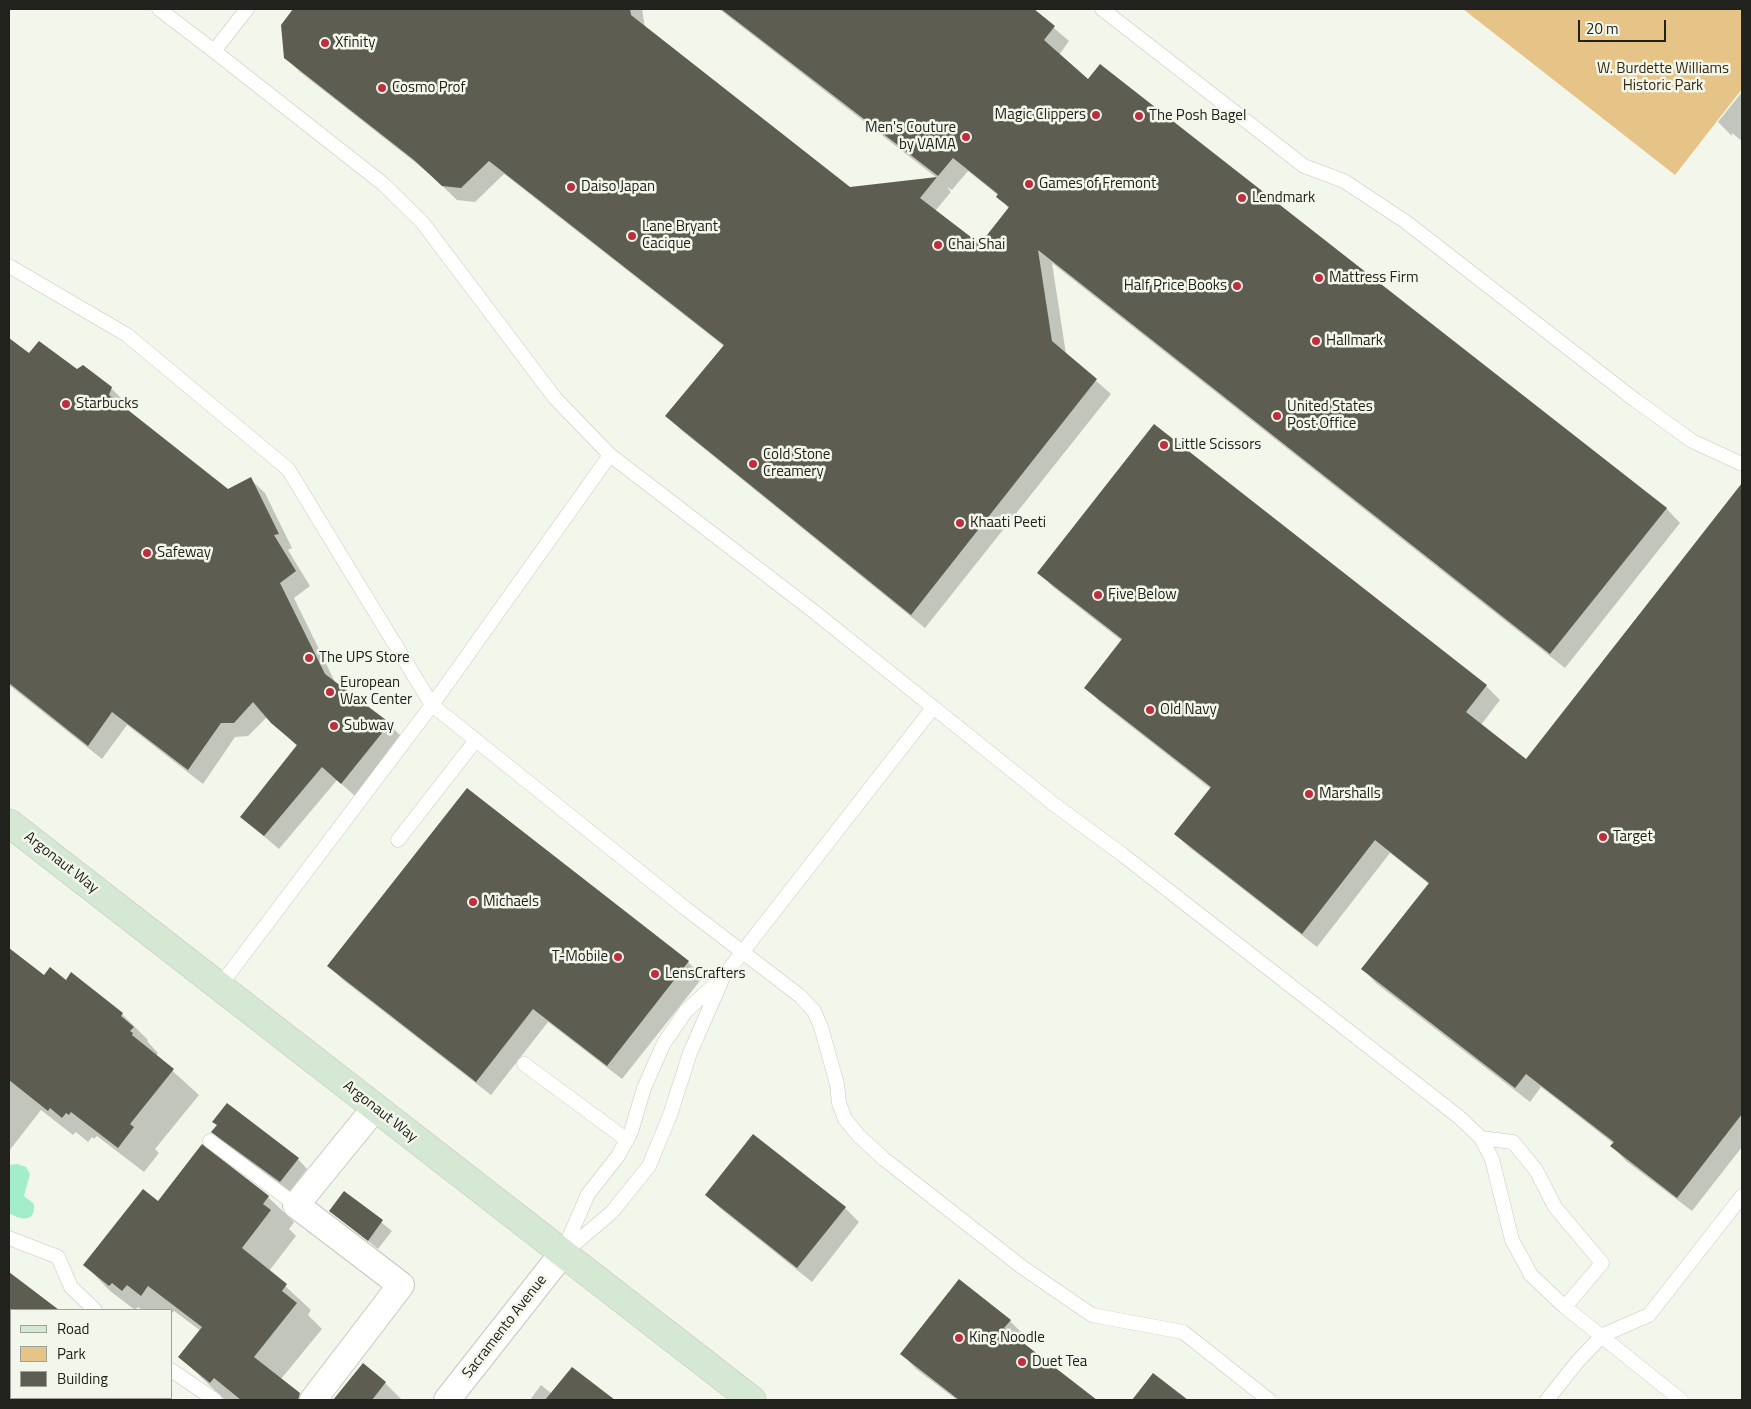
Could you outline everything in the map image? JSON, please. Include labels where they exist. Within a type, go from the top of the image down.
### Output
[{"type":"street","name":"Argonaut Way","points":[[9,822],[752,1400]]},
{"type":"street","points":[[313,1400],[401,1285],[296,1205],[375,1108]]},
{"type":"street","name":"Sacramento Avenue","points":[[447,1400],[562,1254]]},
{"type":"lane","points":[[159,9],[382,183],[422,222],[555,398],[610,455],[812,610],[932,708],[1459,1117],[1481,1138],[1492,1159],[1512,1240],[1531,1275],[1565,1307],[1603,1335],[1681,1400]]},
{"type":"lane","points":[[214,51],[247,9]]},
{"type":"lane","points":[[1102,9],[1304,166],[1344,181],[1406,222],[1649,410],[1702,447],[1742,464]]},
{"type":"lane","points":[[11,269],[128,335],[288,469],[432,705],[800,996],[814,1011],[821,1027],[837,1084],[839,1103],[845,1119],[859,1136],[884,1159],[1022,1267],[1092,1315],[1184,1332],[1269,1400]]},
{"type":"lane","points":[[219,987],[432,705],[610,455]]},
{"type":"lane","points":[[562,1254],[588,1194],[618,1156],[627,1140],[639,1110],[653,1064],[664,1043],[686,1011],[723,976],[743,952],[932,708]]},
{"type":"lane","points":[[398,840],[476,740]]},
{"type":"lane","points":[[562,1254],[612,1212],[649,1166],[670,1115],[690,1053],[723,976]]},
{"type":"lane","points":[[524,1064],[627,1140]]},
{"type":"lane","points":[[1481,1138],[1513,1142],[1536,1170],[1555,1207],[1602,1263],[1565,1307]]},
{"type":"lane","points":[[210,1141],[296,1205]]},
{"type":"lane","points":[[1547,1400],[1578,1360],[1603,1335],[1649,1315],[1742,1196]]},
{"type":"lane","points":[[9,1238],[58,1257],[71,1287],[94,1309]]},
{"type":"lane","points":[[172,1371],[215,1400]]},
{"type":"green space","name":"W. Burdette Williams Historic Park","points":[[1463,9],[1742,9],[1742,89],[1675,175]]},
{"type":"shaded area","points":[[17,1164],[26,1167],[30,1174],[24,1196],[34,1204],[34,1210],[33,1214],[27,1218],[18,1218],[9,1213],[9,1165]]},
{"type":"building","points":[[293,9],[630,9],[631,15],[850,187],[937,177],[920,198],[980,244],[1009,207],[996,197],[998,194],[953,158],[938,176],[721,9],[1034,9],[1055,26],[1044,40],[1088,79],[1100,64],[1667,508],[1550,654],[1038,250],[1052,341],[1097,379],[911,615],[665,416],[724,345],[489,161],[461,188],[442,186],[414,160],[284,58],[281,25]]},
{"type":"building","name":"Safeway","points":[[9,338],[29,353],[39,341],[77,369],[83,365],[112,387],[109,395],[228,489],[251,477],[279,534],[274,535],[296,571],[280,583],[325,674],[390,723],[341,784],[322,767],[264,836],[240,817],[297,745],[271,723],[253,702],[234,723],[221,723],[188,770],[112,712],[88,746],[9,683]]},
{"type":"building","points":[[1154,424],[1487,685],[1466,712],[1526,759],[1742,483],[1742,1114],[1677,1198],[1610,1146],[1614,1142],[1526,1074],[1515,1088],[1361,969],[1429,883],[1375,840],[1302,934],[1174,834],[1211,787],[1084,688],[1122,639],[1037,573]]},
{"type":"building","points":[[467,788],[689,961],[607,1066],[533,1009],[476,1082],[327,966]]},
{"type":"building","points":[[9,948],[44,975],[50,967],[66,980],[71,972],[123,1013],[121,1016],[134,1027],[130,1031],[133,1033],[132,1035],[174,1069],[130,1124],[134,1127],[118,1148],[71,1112],[69,1115],[66,1113],[62,1118],[50,1108],[48,1111],[9,1080]]},
{"type":"building","points":[[227,1103],[299,1158],[280,1182],[211,1132],[217,1125],[212,1122]]},
{"type":"building","points":[[753,1134],[846,1207],[797,1268],[705,1195]]},
{"type":"building","points":[[202,1144],[269,1196],[263,1204],[271,1210],[242,1248],[287,1284],[282,1291],[297,1303],[254,1357],[300,1393],[298,1400],[241,1400],[214,1378],[210,1383],[178,1357],[202,1327],[148,1286],[141,1296],[127,1285],[122,1291],[112,1283],[109,1286],[83,1265],[143,1189],[158,1201]]},
{"type":"building","points":[[344,1191],[383,1220],[368,1241],[329,1211]]},
{"type":"building","points":[[9,1272],[58,1309],[10,1309]]},
{"type":"building","points":[[959,1279],[1011,1320],[1004,1328],[1097,1400],[959,1400],[900,1354]]},
{"type":"building","points":[[363,1363],[386,1382],[372,1400],[333,1400]]},
{"type":"building","points":[[572,1367],[615,1400],[545,1400]]},
{"type":"building","points":[[1153,1373],[1188,1400],[1132,1400]]},
{"type":"place","name":"Xfinity","points":[[325,43]]},
{"type":"place","name":"Cosmo Prof","points":[[382,88]]},
{"type":"place","name":"Magic Clippers","points":[[1096,115]]},
{"type":"place","name":"The Posh Bagel","points":[[1139,116]]},
{"type":"place","name":"Men's Couture by VAMA","points":[[966,137]]},
{"type":"place","name":"Games of Fremont","points":[[1029,184]]},
{"type":"place","name":"Daiso Japan","points":[[571,187]]},
{"type":"place","name":"Lendmark","points":[[1242,198]]},
{"type":"place","name":"Lane Bryant Cacique","points":[[632,236]]},
{"type":"place","name":"Chai Shai","points":[[938,245]]},
{"type":"place","name":"Mattress Firm","points":[[1319,278]]},
{"type":"place","name":"Half Price Books","points":[[1237,286]]},
{"type":"place","name":"Hallmark","points":[[1316,341]]},
{"type":"place","name":"Starbucks","points":[[66,404]]},
{"type":"place","name":"United States Post Office","points":[[1277,416]]},
{"type":"place","name":"Little Scissors","points":[[1164,445]]},
{"type":"place","name":"Cold Stone Creamery","points":[[753,464]]},
{"type":"place","name":"Khaati Peeti","points":[[960,523]]},
{"type":"place","name":"Safeway","points":[[147,553]]},
{"type":"place","name":"Five Below","points":[[1098,595]]},
{"type":"place","name":"The UPS Store","points":[[309,658]]},
{"type":"place","name":"European Wax Center","points":[[330,692]]},
{"type":"place","name":"Old Navy","points":[[1150,710]]},
{"type":"place","name":"Subway","points":[[334,726]]},
{"type":"place","name":"Marshalls","points":[[1309,794]]},
{"type":"place","name":"Target","points":[[1603,837]]},
{"type":"place","name":"Michaels","points":[[473,902]]},
{"type":"place","name":"T-Mobile","points":[[618,957]]},
{"type":"place","name":"LensCrafters","points":[[655,974]]},
{"type":"place","name":"King Noodle","points":[[959,1338]]},
{"type":"place","name":"Duet Tea","points":[[1022,1362]]}]
